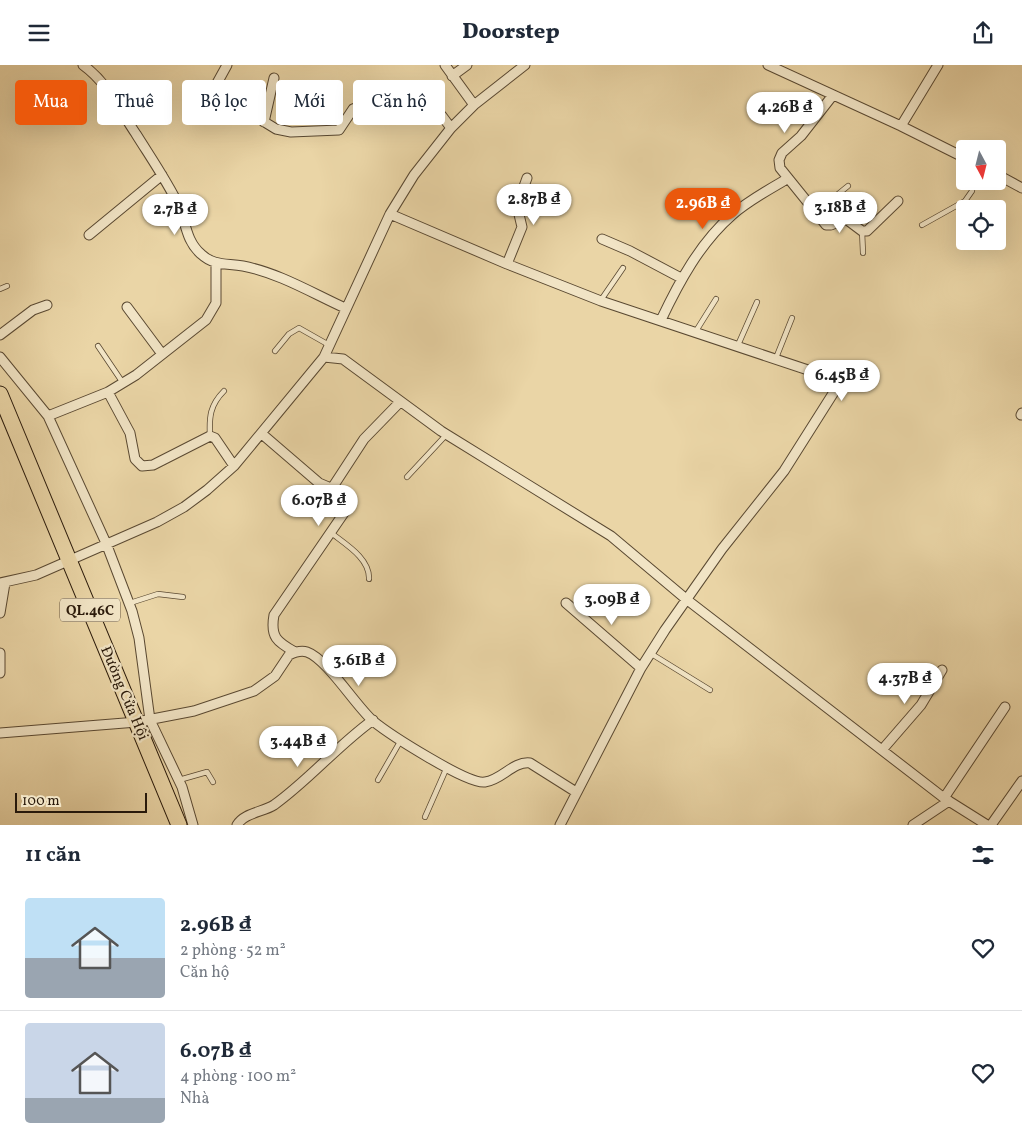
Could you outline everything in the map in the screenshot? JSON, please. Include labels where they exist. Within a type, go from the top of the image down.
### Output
[{"type":"main road","name":"Đường Cửa Hội","points":[[0,394],[69,561],[144,721],[179,825]]},
{"type":"street","points":[[83,65],[109,90],[162,175],[179,207],[191,242],[201,254],[216,264],[243,266],[268,273],[345,308]]},
{"type":"street","points":[[219,80],[227,65]]},
{"type":"street","points":[[445,65],[474,105]]},
{"type":"street","points":[[452,76],[467,65]]},
{"type":"street","points":[[0,613],[3,583],[36,575],[157,522],[184,507],[234,466],[324,357],[390,214],[414,175],[451,128],[474,105],[525,65]]},
{"type":"street","points":[[768,65],[778,67],[956,154]]},
{"type":"street","points":[[901,126],[938,65]]},
{"type":"street","points":[[266,113],[274,78]]},
{"type":"street","points":[[833,95],[806,130],[780,155],[779,165],[787,179],[826,225],[846,219],[862,231],[871,229],[898,201]]},
{"type":"street","points":[[266,123],[276,129],[291,132],[334,132],[344,127],[353,109],[366,104],[431,109],[442,116],[451,128]]},
{"type":"street","points":[[89,235],[162,175]]},
{"type":"street","points":[[507,264],[522,227],[517,207],[527,178]]},
{"type":"street","points":[[661,320],[681,278],[732,215],[787,179]]},
{"type":"street","points":[[1006,179],[1022,188]]},
{"type":"street","points":[[390,214],[507,264],[601,301],[776,358],[826,376],[834,383],[834,393],[784,471],[686,599],[650,653],[576,792],[561,825]]},
{"type":"street","points":[[602,239],[681,278]]},
{"type":"street","points":[[48,416],[108,392],[123,383],[206,320],[213,311],[216,298],[216,264]]},
{"type":"street","points":[[0,335],[33,310],[47,305]]},
{"type":"street","points":[[127,307],[162,355]]},
{"type":"street","points":[[0,357],[48,416],[106,543],[130,603],[139,638],[144,721],[179,780],[193,825]]},
{"type":"street","points":[[324,357],[343,359],[400,402],[447,434],[611,536],[686,599],[946,800],[987,825]]},
{"type":"street","points":[[108,392],[130,433],[135,459],[142,466],[153,465],[210,436],[215,438],[234,466]]},
{"type":"street","points":[[332,489],[364,439],[400,402]]},
{"type":"street","points":[[262,434],[318,483],[332,489],[347,507],[274,615],[272,626],[280,643],[295,652],[308,653],[315,657],[373,721],[446,767],[479,783],[491,781],[522,763],[530,763],[576,792]]},
{"type":"street","points":[[566,603],[641,668]]},
{"type":"street","points":[[0,733],[144,721],[194,711],[254,691],[275,676],[289,655],[295,652]]},
{"type":"street","points":[[0,653],[0,673]]},
{"type":"street","points":[[882,750],[921,705],[942,670]]},
{"type":"street","points":[[913,825],[946,800],[1005,707]]},
{"type":"street","points":[[238,825],[243,819],[274,805],[351,736],[373,721]]},
{"type":"street","points":[[991,825],[1022,781]]},
{"type":"lane","points":[[815,212],[848,185]]},
{"type":"lane","points":[[922,225],[965,201],[972,190]]},
{"type":"lane","points":[[862,231],[863,253]]},
{"type":"lane","points":[[601,301],[622,268]]},
{"type":"lane","points":[[0,289],[7,286]]},
{"type":"lane","points":[[696,331],[716,299]]},
{"type":"lane","points":[[738,345],[757,302]]},
{"type":"lane","points":[[776,358],[792,318]]},
{"type":"lane","points":[[275,351],[289,334],[299,329],[329,345]]},
{"type":"lane","points":[[98,347],[123,383]]},
{"type":"lane","points":[[210,436],[209,417],[212,407],[224,391]]},
{"type":"lane","points":[[407,477],[447,434]]},
{"type":"lane","points":[[330,532],[362,559],[369,568],[369,579]]},
{"type":"lane","points":[[130,603],[158,594],[183,597]]},
{"type":"lane","points":[[650,653],[710,690]]},
{"type":"lane","points":[[378,780],[401,740]]},
{"type":"lane","points":[[425,817],[446,767]]},
{"type":"lane","points":[[179,780],[207,772],[213,782]]}]
